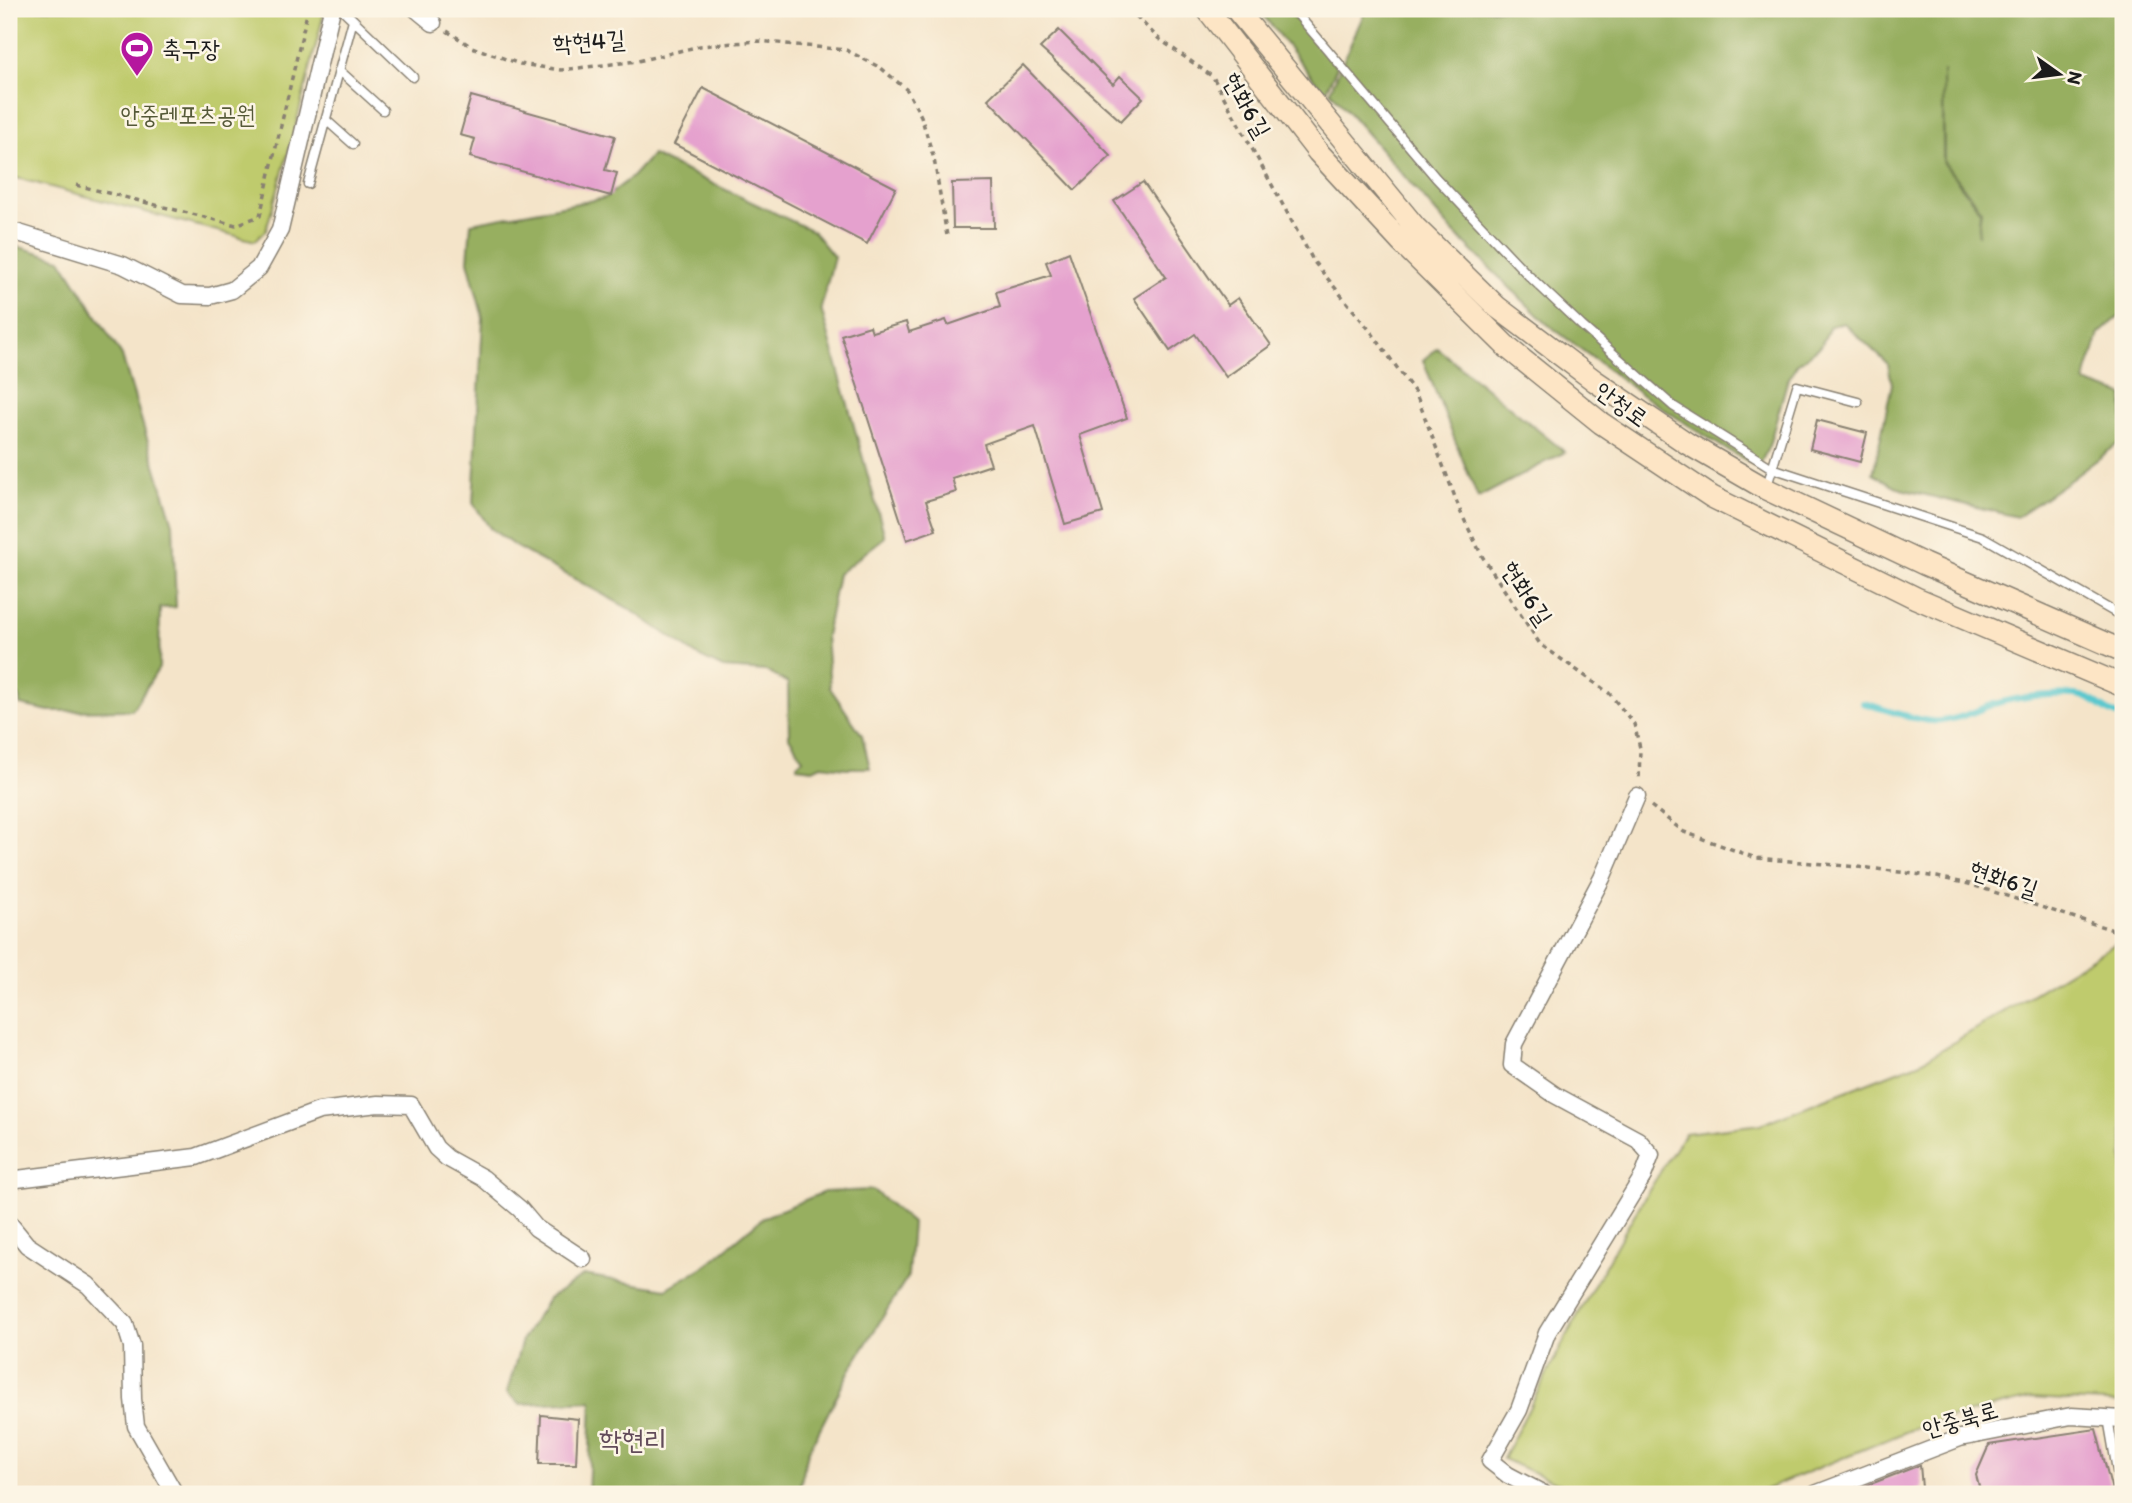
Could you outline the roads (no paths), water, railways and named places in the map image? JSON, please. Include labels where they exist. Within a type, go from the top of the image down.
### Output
[{"type":"street","points":[[9,230],[123,265],[183,295],[209,296],[232,290],[260,268],[280,230],[332,9]]},
{"type":"street","points":[[416,9],[433,23]]},
{"type":"street","name":"안청로","points":[[1207,9],[1318,152],[1402,243],[1508,348],[1601,423],[1712,497],[1737,510],[1916,598],[2123,686]]},
{"type":"street","name":"안청로","points":[[1236,9],[1415,227],[1497,307],[1595,381],[1688,444],[1766,489],[1924,564],[2123,651]]},
{"type":"street","points":[[1544,1494],[1508,1475],[1490,1461],[1519,1410],[1547,1333],[1643,1176],[1651,1155],[1639,1140],[1555,1095],[1512,1065],[1514,1044],[1602,878],[1637,796]]},
{"type":"street","points":[[9,1180],[197,1157],[319,1111],[378,1104],[411,1105],[436,1148],[447,1158],[483,1178],[520,1209],[536,1227],[583,1259]]},
{"type":"street","points":[[9,1223],[27,1245],[88,1284],[125,1324],[132,1346],[136,1426],[175,1494]]},
{"type":"street","name":"안중북로","points":[[1815,1494],[1960,1438],[2071,1416],[2116,1419]]},
{"type":"lane","points":[[342,9],[413,77]]},
{"type":"lane","points":[[1293,9],[1436,178],[1528,275],[1581,326],[1673,406],[1772,468],[1983,537],[2123,617]]},
{"type":"lane","points":[[308,184],[353,20]]},
{"type":"lane","points":[[339,70],[383,110]]},
{"type":"lane","points":[[326,120],[353,144]]},
{"type":"lane","points":[[1766,489],[1797,386],[1858,401]]},
{"type":"lane","points":[[2116,1419],[2122,1494]]},
{"type":"waterway","points":[[1863,703],[1924,720],[1940,721],[2013,699],[2075,695],[2088,698],[2123,717]]},
{"type":"place","name":"축구장","points":[[137,78]]},
{"type":"district","name":"학현리","points":[[633,1439]]},
{"type":"park label","name":"안중레포츠공원","points":[[188,114]]}]
